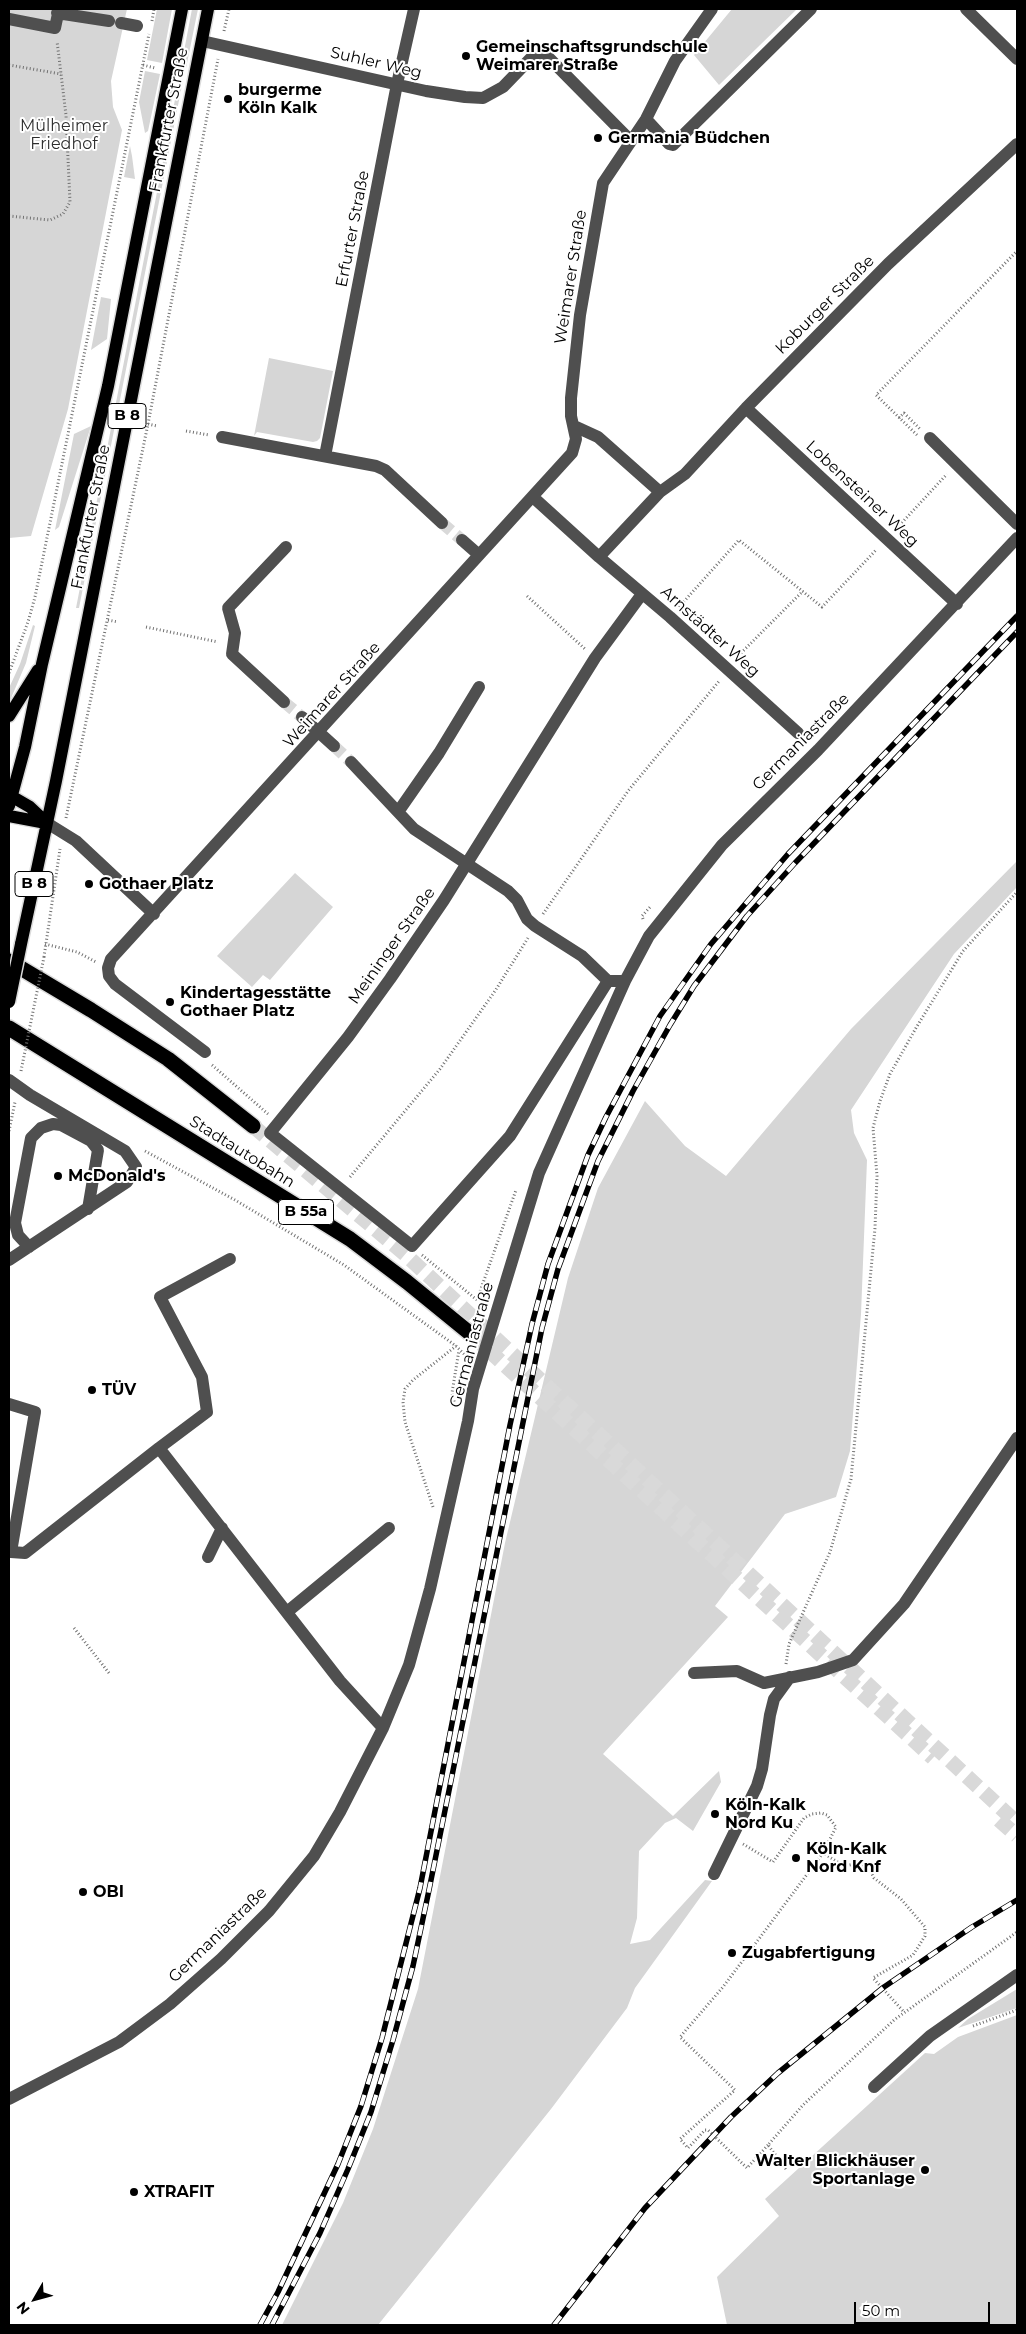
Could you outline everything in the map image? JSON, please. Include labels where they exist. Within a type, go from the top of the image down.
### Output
[{"type":"highway","name":"Stadtautobahn","points":[[9,961],[168,1059],[253,1126]]},
{"type":"highway","name":"Stadtautobahn","points":[[9,1028],[350,1240],[407,1282],[472,1335]]},
{"type":"main road","name":"Frankfurter Straße","points":[[9,799],[25,747],[42,664],[108,386],[182,9]]},
{"type":"main road","name":"Frankfurter Straße","points":[[9,1002],[47,823],[208,9]]},
{"type":"main road","points":[[9,716],[42,664]]},
{"type":"main road","points":[[9,799],[30,807],[47,823]]},
{"type":"main road","points":[[9,816],[47,823]]},
{"type":"street","name":"Erfurter Straße","points":[[326,456],[397,84],[414,9]]},
{"type":"street","name":"Weimarer Straße","points":[[154,914],[479,555],[534,498],[572,453],[576,439],[571,416],[571,398],[579,324],[603,183],[630,140],[646,119],[675,61],[712,9]]},
{"type":"street","points":[[646,119],[669,144],[673,145],[811,9]]},
{"type":"street","points":[[966,9],[1017,59]]},
{"type":"street","points":[[9,19],[55,28],[58,11],[137,26]]},
{"type":"street","name":"Suhler Weg","points":[[202,41],[426,91],[483,98],[503,87],[531,58],[540,55],[548,57],[630,140]]},
{"type":"street","name":"Koburger Straße","points":[[599,557],[660,492],[684,474],[746,408],[888,264],[1017,144]]},
{"type":"street","name":"Lobensteiner Weg","points":[[746,408],[957,604]]},
{"type":"street","points":[[574,426],[598,437],[660,492]]},
{"type":"street","points":[[222,437],[326,456],[385,470],[442,523]]},
{"type":"street","points":[[925,437],[1017,524]]},
{"type":"street","name":"Arnstädter Weg","points":[[534,498],[599,557],[670,617],[798,733]]},
{"type":"street","name":"Germaniastraße","points":[[9,2099],[119,2042],[170,2004],[269,1912],[314,1856],[340,1812],[383,1728],[409,1665],[430,1589],[468,1421],[473,1389],[539,1172],[625,981],[648,936],[722,845],[818,750],[1017,538]]},
{"type":"street","points":[[462,540],[479,555]]},
{"type":"street","points":[[284,702],[232,654],[235,633],[228,608],[286,548]]},
{"type":"street","name":"Meininger Straße","points":[[278,1123],[348,1037],[444,900],[594,658],[642,594]]},
{"type":"street","points":[[398,812],[440,753],[479,687]]},
{"type":"street","points":[[302,717],[334,746]]},
{"type":"street","points":[[351,762],[414,829],[508,892],[517,900],[527,919],[535,926],[582,956],[608,981],[625,981]]},
{"type":"street","points":[[47,823],[76,841],[154,914],[111,959],[108,968],[109,976],[114,984],[205,1052]]},
{"type":"street","points":[[278,1123],[270,1133],[412,1246],[510,1136],[608,981]]},
{"type":"street","points":[[9,1080],[30,1095],[125,1151],[136,1167],[127,1182],[9,1260]]},
{"type":"street","points":[[29,1247],[18,1235],[15,1223],[31,1138],[41,1128],[53,1124],[61,1125],[91,1141],[98,1150],[88,1209]]},
{"type":"street","points":[[9,1404],[36,1412],[10,1551],[25,1553],[206,1412],[202,1377],[160,1297],[230,1259]]},
{"type":"street","points":[[694,1674],[737,1671],[764,1683],[818,1672],[853,1660],[904,1604],[1017,1438]]},
{"type":"street","points":[[159,1448],[340,1681],[383,1728]]},
{"type":"street","points":[[208,1557],[222,1528]]},
{"type":"street","points":[[287,1612],[389,1528]]},
{"type":"street","points":[[714,1874],[757,1786],[762,1769],[774,1699],[790,1677]]},
{"type":"street","points":[[874,2087],[930,2036],[1017,1975]]},
{"type":"path","points":[[21,1071],[44,957],[63,833],[148,424],[221,46],[230,9]]},
{"type":"path","points":[[9,216],[50,220],[63,214],[70,202],[66,115],[55,28]]},
{"type":"path","points":[[9,65],[61,74]]},
{"type":"path","points":[[9,673],[26,630],[35,597],[143,66]]},
{"type":"path","points":[[925,437],[900,418],[876,395],[1017,251]]},
{"type":"path","points":[[900,418],[904,413],[925,437]]},
{"type":"path","points":[[148,424],[157,426]]},
{"type":"path","points":[[186,430],[222,437]]},
{"type":"path","points":[[670,617],[739,540],[822,607],[952,469]]},
{"type":"path","points":[[726,668],[803,591]]},
{"type":"path","points":[[527,596],[594,658]]},
{"type":"path","points":[[108,620],[118,622]]},
{"type":"path","points":[[146,627],[216,640],[232,654]]},
{"type":"path","points":[[790,1677],[785,1662],[788,1644],[830,1552],[851,1480],[875,1228],[877,1176],[873,1128],[880,1101],[890,1074],[963,951],[1017,892]]},
{"type":"path","points":[[45,944],[77,952],[108,968]]},
{"type":"path","points":[[205,1052],[210,1063],[278,1123]]},
{"type":"path","points":[[143,1150],[235,1200],[344,1265],[456,1346],[470,1360]]},
{"type":"path","points":[[412,1246],[478,1300],[517,1188]]},
{"type":"path","points":[[445,1520],[432,1506],[405,1422],[403,1402],[405,1389],[413,1380],[456,1346]]},
{"type":"path","points":[[74,1628],[109,1674]]},
{"type":"path","points":[[732,1838],[773,1862],[804,1818],[812,1814],[821,1813],[827,1816],[836,1827],[823,1853],[723,1987],[680,2037],[735,2090],[680,2139],[688,2148],[705,2130],[708,2130],[747,2168],[803,2105],[848,2061],[904,2012],[1017,1932]]},
{"type":"path","points":[[823,1853],[844,1866],[860,1863],[869,1868],[874,1878],[900,1899],[925,1927],[925,1936],[913,1955],[873,1978],[904,2012]]},
{"type":"path","points":[[768,2145],[786,2169]]},
{"type":"green space","name":"Mülheimer Friedhof","points":[[9,9],[127,9],[111,81],[113,107],[122,130],[68,409],[31,536],[9,538]]},
{"type":"green space","points":[[157,9],[172,9],[162,63],[147,60]]},
{"type":"green space","points":[[192,9],[198,9],[186,68],[181,67]]},
{"type":"green space","points":[[732,9],[797,9],[719,85],[694,55]]},
{"type":"green space","points":[[145,71],[160,74],[148,131],[145,133],[139,102]]},
{"type":"green space","points":[[179,79],[183,80],[79,608],[76,608]]},
{"type":"green space","points":[[130,146],[132,156],[135,179],[124,177]]},
{"type":"green space","points":[[101,297],[111,299],[107,339],[91,350]]},
{"type":"green space","points":[[269,358],[333,371],[320,438],[317,441],[313,442],[257,432],[254,436]]},
{"type":"green space","points":[[91,426],[59,527],[55,530],[74,434]]},
{"type":"green space","points":[[33,625],[35,626],[26,663],[9,703],[9,688],[20,664]]},
{"type":"green space","points":[[1017,861],[1017,887],[954,954],[851,1110],[854,1133],[867,1160],[861,1314],[850,1451],[836,1497],[785,1514],[715,1606],[728,1617],[603,1754],[673,1816],[719,1771],[721,1782],[693,1831],[676,1818],[665,1823],[639,1851],[637,1918],[630,1944],[650,1940],[705,1880],[712,1881],[635,1988],[627,2008],[551,2109],[378,2325],[282,2325],[343,2203],[373,2129],[418,1989],[505,1543],[568,1278],[598,1188],[645,1101],[685,1146],[726,1176],[851,1029]]},
{"type":"green space","points":[[295,873],[333,907],[270,980],[263,975],[252,987],[217,956]]},
{"type":"green space","points":[[1017,1989],[1017,2008],[958,2028],[968,2019]]},
{"type":"green space","name":"Walter Blickhäuser Sportanlage","points":[[1017,2015],[1017,2325],[727,2325],[717,2277],[779,2216],[765,2199],[925,2053],[934,2054],[958,2037]]},
{"type":"tunnel","points":[[442,523],[462,540]]},
{"type":"tunnel","points":[[284,702],[302,717]]},
{"type":"tunnel","points":[[334,746],[351,762]]},
{"type":"tunnel","points":[[253,1126],[406,1255],[1017,1823]]},
{"type":"tunnel","points":[[472,1335],[933,1758]]},
{"type":"tunnel","points":[[999,1820],[1017,1836]]},
{"type":"railway","points":[[260,2325],[278,2292],[338,2164],[361,2106],[382,2038],[420,1888],[510,1425],[532,1324],[548,1264],[588,1155],[660,1016],[711,944],[788,854],[1017,616]]},
{"type":"railway","points":[[272,2325],[320,2233],[348,2169],[371,2112],[393,2040],[413,1966],[429,1890],[542,1328],[558,1269],[598,1161],[633,1091],[670,1025],[694,986],[747,916],[795,863],[1017,632]]},
{"type":"railway","points":[[554,2325],[645,2208],[731,2117],[778,2073],[884,1987],[972,1927],[1017,1900]]},
{"type":"place","name":"Gemeinschaftsgrundschule Weimarer Straße","points":[[466,56]]},
{"type":"place","name":"burgerme Köln Kalk","points":[[228,99]]},
{"type":"place","name":"Germania Büdchen","points":[[598,138]]},
{"type":"place","name":"Gothaer Platz","points":[[89,884]]},
{"type":"place","name":"Kindertagesstätte Gothaer Platz","points":[[170,1002]]},
{"type":"place","name":"McDonald's","points":[[58,1176]]},
{"type":"place","name":"TÜV","points":[[92,1390]]},
{"type":"place","name":"Köln-Kalk Nord Ku","points":[[715,1814]]},
{"type":"place","name":"Köln-Kalk Nord Knf","points":[[796,1858]]},
{"type":"place","name":"OBI","points":[[83,1892]]},
{"type":"place","name":"Zugabfertigung","points":[[732,1953]]},
{"type":"place","name":"Walter Blickhäuser Sportanlage","points":[[925,2170]]},
{"type":"place","name":"XTRAFIT","points":[[134,2192]]}]
